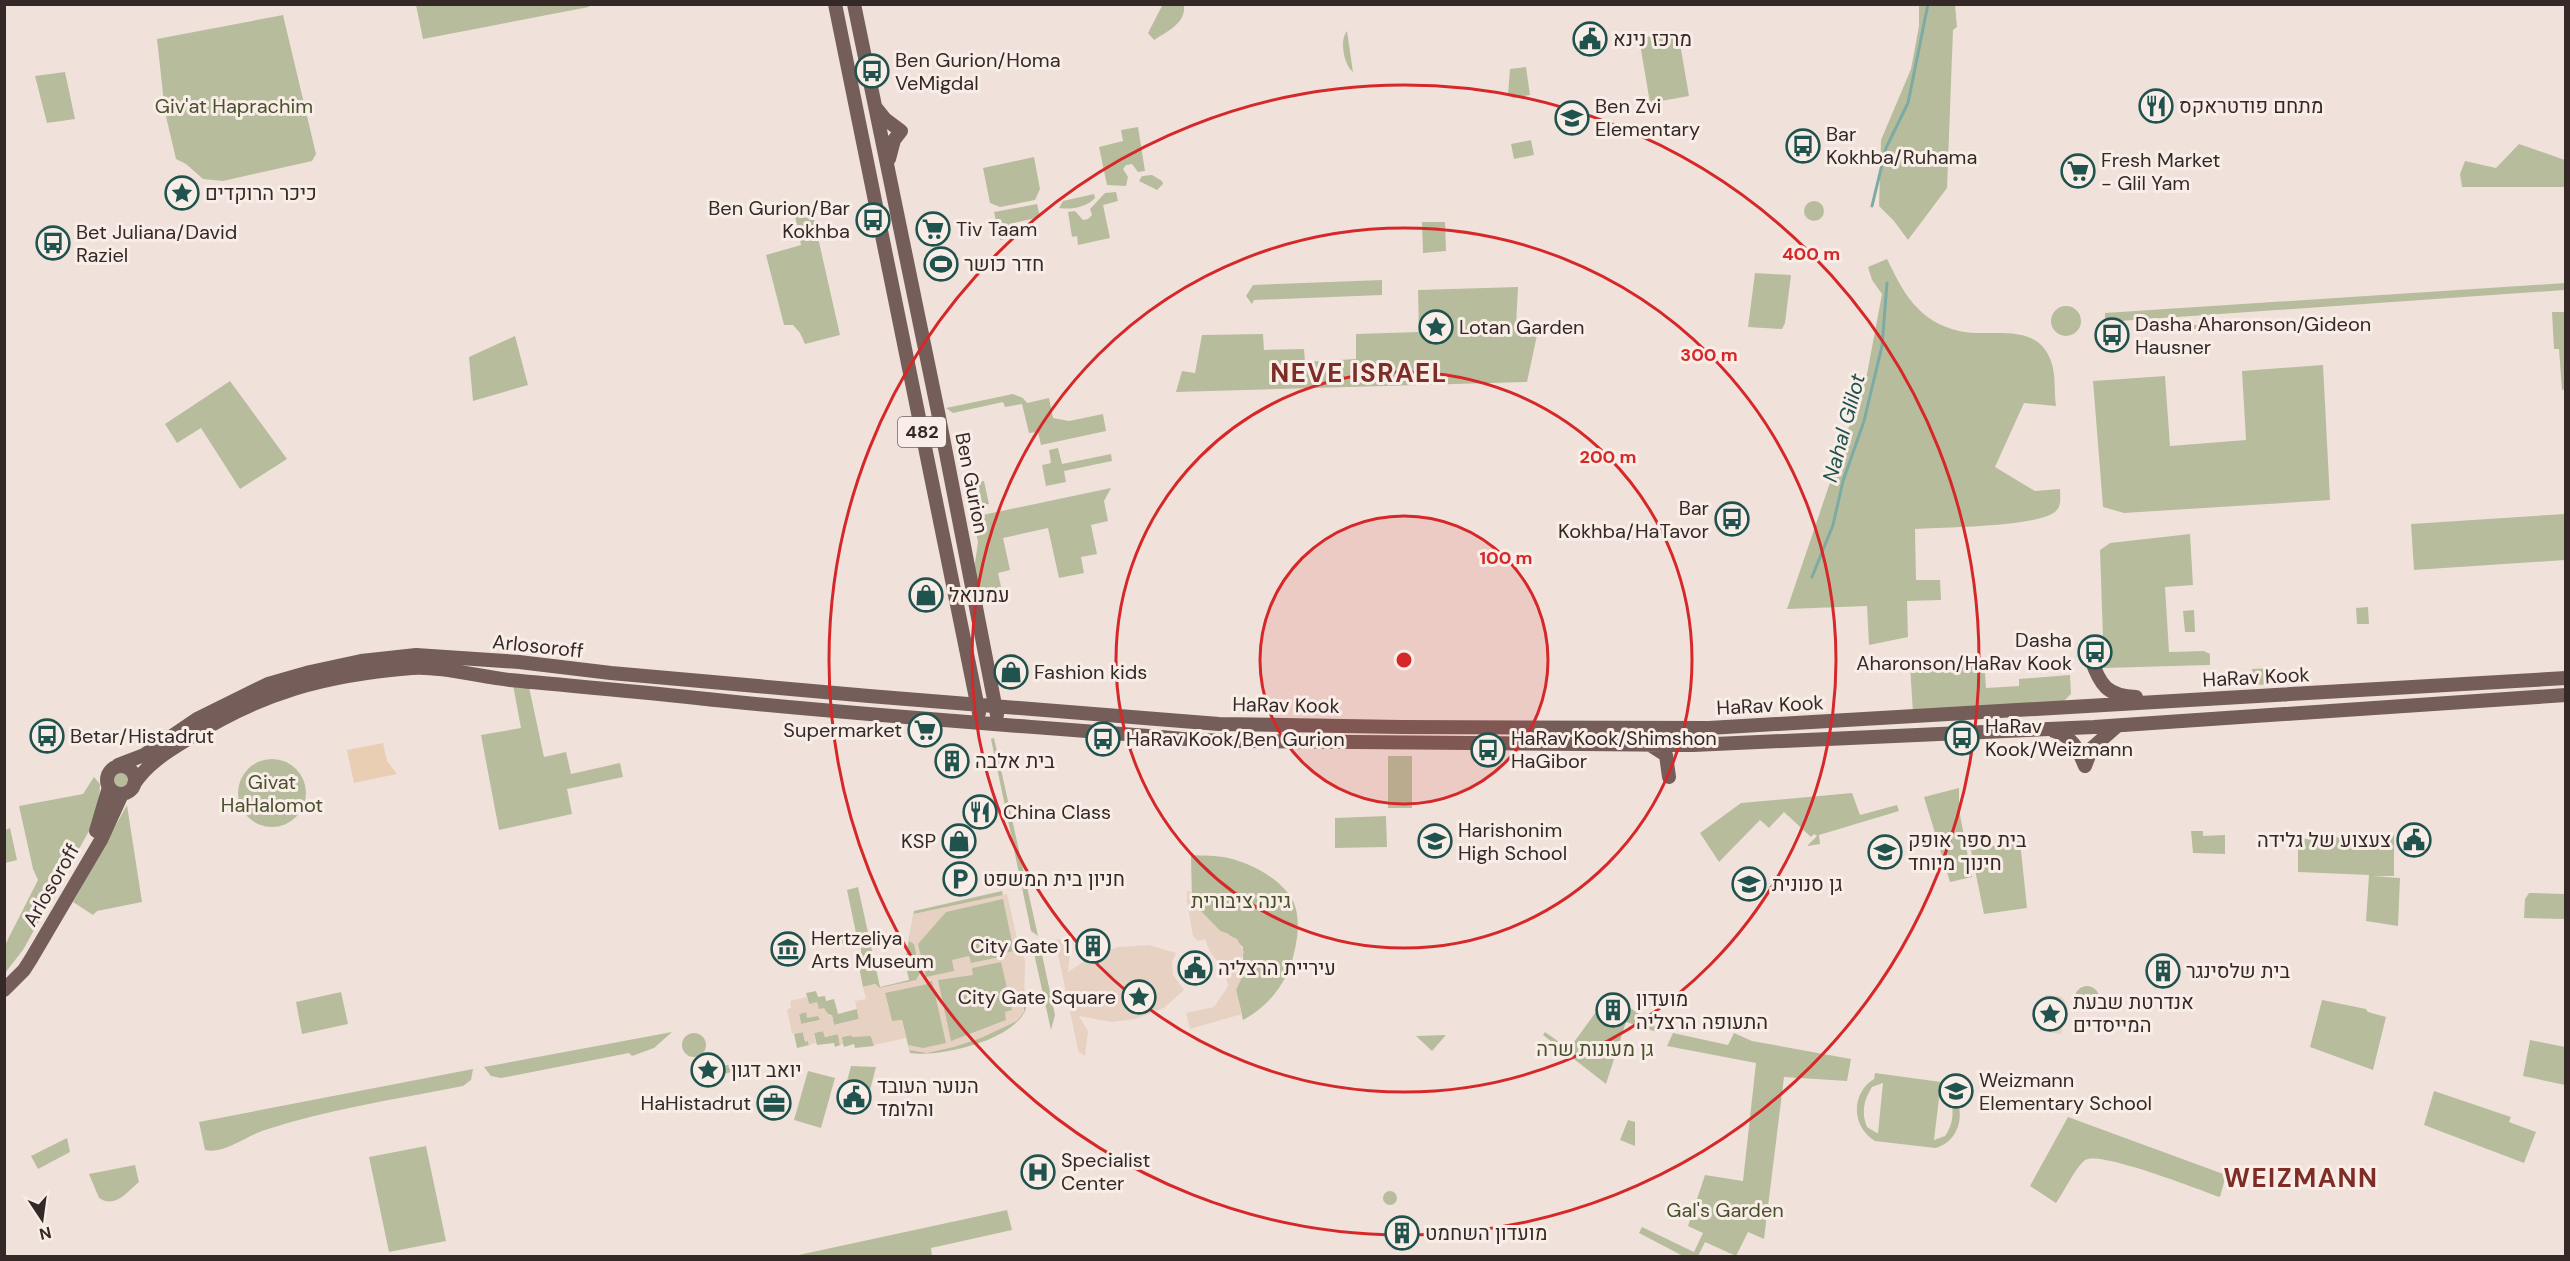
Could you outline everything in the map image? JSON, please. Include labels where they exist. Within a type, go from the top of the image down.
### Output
[{"type":"main road","name":"Ben Gurion","points":[[835,4],[980,721]]},
{"type":"main road","name":"Ben Gurion","points":[[854,4],[998,723]]},
{"type":"main road","points":[[875,106],[885,119],[901,131],[894,140],[887,168]]},
{"type":"main road","name":"Arlosoroff","points":[[118,765],[144,755],[197,719],[268,684],[361,661],[416,655],[519,662],[610,673],[977,705]]},
{"type":"main road","points":[[2091,659],[2104,686],[2118,694],[2190,700]]},
{"type":"main road","name":"Arlosoroff","points":[[134,784],[144,769],[161,756],[211,725],[262,699],[366,672],[417,668],[509,680],[762,705],[980,721]]},
{"type":"main road","name":"HaRav Kook","points":[[977,705],[1219,724],[1671,729],[2565,678]]},
{"type":"main road","name":"HaRav Kook","points":[[980,721],[1198,740],[1652,746],[2049,730],[2565,695]]},
{"type":"main road","points":[[2049,730],[2063,734],[2073,741],[2085,765],[2088,754],[2097,741],[2118,725]]},
{"type":"main road","points":[[1014,735],[1034,726]]},
{"type":"main road","points":[[1652,746],[1666,755],[1669,777]]},
{"type":"main road","points":[[118,765],[132,770],[134,784],[130,790],[122,794],[114,792],[109,787],[107,774],[118,765]]},
{"type":"main road","name":"Arlosoroff","points":[[4,982],[18,967],[88,848],[100,821],[109,787]]},
{"type":"main road","name":"Arlosoroff","points":[[4,990],[32,959],[101,840],[122,794]]},
{"type":"green space","points":[[588,4],[589,7],[423,39],[416,5]]},
{"type":"green space","points":[[1163,4],[1184,5],[1184,11],[1175,26],[1154,40],[1148,33]]},
{"type":"green space","points":[[1919,5],[1955,5],[1957,27],[1953,30],[1947,188],[1908,240],[1879,206],[1881,140],[1911,69],[1919,26]]},
{"type":"green space","name":"Giv'at Haprachim","points":[[283,15],[316,154],[312,161],[223,181],[203,179],[186,164],[176,159],[165,112],[157,39]]},
{"type":"green space","points":[[1347,31],[1353,72],[1347,64],[1344,52],[1343,40]]},
{"type":"green space","points":[[1678,32],[1689,96],[1650,103],[1639,38]]},
{"type":"green space","points":[[1526,67],[1530,95],[1513,98],[1508,94],[1510,69]]},
{"type":"green space","points":[[65,72],[75,119],[47,123],[35,76]]},
{"type":"green space","points":[[1138,127],[1145,171],[1138,172],[1132,164],[1126,165],[1123,169],[1128,177],[1126,186],[1107,185],[1099,147],[1123,141],[1121,130]]},
{"type":"green space","points":[[1531,140],[1534,155],[1514,159],[1511,144]]},
{"type":"green space","points":[[2519,144],[2565,160],[2565,187],[2462,187],[2460,174],[2465,161],[2496,168]]},
{"type":"green space","points":[[1034,157],[1040,189],[1035,200],[1000,207],[990,203],[983,168]]},
{"type":"green space","points":[[1152,175],[1163,184],[1157,190],[1139,181],[1142,176]]},
{"type":"green space","points":[[181,182],[189,185],[192,193],[189,201],[181,204],[173,201],[170,193],[173,185]]},
{"type":"green space","points":[[1116,192],[1118,201],[1103,205],[1110,238],[1078,245],[1077,236],[1072,237],[1068,212],[1075,211],[1083,220],[1088,219],[1092,215],[1090,209],[1105,193]]},
{"type":"green space","points":[[1094,194],[1095,198],[1083,206],[1069,209],[1059,208],[1063,201]]},
{"type":"green space","points":[[1814,201],[1821,204],[1824,211],[1821,218],[1814,221],[1807,218],[1804,211],[1807,204]]},
{"type":"green space","points":[[1037,204],[1040,217],[1014,223],[1017,236],[1000,240],[994,212]]},
{"type":"green space","points":[[812,211],[840,335],[805,344],[793,325],[784,325],[766,255],[801,245],[795,216]]},
{"type":"green space","points":[[1422,222],[1445,222],[1446,251],[1423,253]]},
{"type":"green space","points":[[1887,259],[1909,299],[1934,321],[1945,327],[1964,332],[2009,333],[2029,337],[2045,350],[2053,366],[2056,406],[2024,403],[1995,467],[2035,491],[2060,489],[2060,501],[2056,511],[2031,520],[1915,529],[1916,580],[1940,580],[1941,600],[1907,601],[1908,637],[1869,645],[1867,606],[1787,609],[1867,374],[1882,294],[1872,280],[1868,267]]},
{"type":"green space","points":[[1755,273],[1791,275],[1785,323],[1782,329],[1748,327]]},
{"type":"green space","points":[[1382,280],[1382,295],[1254,300],[1252,304],[1246,296],[1253,285]]},
{"type":"green space","points":[[2565,283],[2565,290],[2105,322],[2105,313]]},
{"type":"green space","points":[[1518,287],[1516,326],[1539,326],[1527,382],[1176,392],[1182,371],[1195,373],[1202,335],[1263,334],[1264,350],[1304,349],[1305,362],[1356,359],[1356,334],[1419,332],[1418,290]]},
{"type":"green space","points":[[2066,306],[2072,307],[2080,315],[2080,327],[2072,335],[2066,336],[2060,335],[2052,327],[2051,321],[2052,315],[2060,307]]},
{"type":"green space","points":[[2552,312],[2565,312],[2565,389],[2562,390],[2559,349],[2554,349]]},
{"type":"green space","points":[[2272,320],[2272,324],[2135,333],[2135,329]]},
{"type":"green space","points":[[515,336],[528,385],[473,401],[469,357]]},
{"type":"green space","points":[[2323,365],[2330,500],[2124,513],[2103,507],[2093,381],[2165,376],[2170,446],[2246,440],[2242,371]]},
{"type":"green space","points":[[230,381],[287,459],[240,489],[201,428],[177,443],[165,424]]},
{"type":"green space","points":[[1013,394],[1023,398],[1027,403],[1049,398],[1053,418],[1069,421],[1103,414],[1106,431],[1041,445],[1038,432],[1029,433],[1022,404],[1005,407],[1003,402],[953,413],[946,408]]},
{"type":"green space","points":[[1058,448],[1062,464],[1111,454],[1112,461],[1064,471],[1066,482],[1046,486],[1042,465],[1051,463],[1049,450]]},
{"type":"green space","points":[[984,481],[989,504],[982,505],[977,482]]},
{"type":"green space","points":[[1111,488],[1104,501],[1108,521],[1091,525],[1097,554],[1081,557],[1084,573],[1059,578],[1048,528],[1003,538],[1010,570],[998,573],[1004,600],[981,604],[974,570],[978,542],[973,517]]},
{"type":"green space","points":[[2565,514],[2565,560],[2414,570],[2411,524]]},
{"type":"green space","points":[[2190,534],[2193,585],[2165,587],[2169,652],[2204,651],[2210,654],[2210,665],[2104,668],[2100,550],[2110,543]]},
{"type":"green space","points":[[2368,607],[2369,624],[2357,624],[2356,608]]},
{"type":"green space","points":[[2194,610],[2195,632],[2185,632],[2183,611]]},
{"type":"green space","points":[[1984,659],[1986,688],[2019,686],[2019,679],[2070,675],[2071,694],[2064,701],[1913,713],[1910,665]]},
{"type":"green space","points":[[2275,668],[2276,684],[2253,685],[2252,669]]},
{"type":"green space","points":[[513,685],[529,687],[544,757],[566,752],[571,774],[620,763],[623,777],[567,789],[572,814],[499,830],[481,735],[521,728]]},
{"type":"green space","points":[[994,738],[1038,936],[1031,931],[991,739]]},
{"type":"green space","points":[[1388,756],[1412,756],[1412,808],[1388,808]]},
{"type":"green space","name":"Givat HaHalomot","points":[[272,759],[285,762],[296,769],[303,780],[306,793],[303,806],[296,817],[285,824],[272,827],[259,824],[248,817],[241,806],[238,793],[241,780],[248,769],[259,762]]},
{"type":"green space","points":[[120,772],[126,774],[128,780],[126,786],[120,788],[114,786],[112,780],[114,774]]},
{"type":"green space","points":[[94,777],[100,784],[99,802],[89,831],[23,950],[5,973],[5,945],[38,880],[33,869],[19,806],[83,794]]},
{"type":"green space","points":[[1959,788],[1959,810],[1972,877],[1950,882],[1924,797]]},
{"type":"green space","points":[[1852,793],[1860,815],[1897,805],[1899,811],[1819,835],[1820,844],[1807,846],[1817,836],[1814,834],[1811,837],[1784,812],[1769,828],[1760,820],[1719,862],[1700,833],[1741,803]]},
{"type":"green space","points":[[127,805],[142,902],[97,911],[93,915],[73,902]]},
{"type":"green space","points":[[1386,816],[1387,847],[1335,848],[1335,818]]},
{"type":"green space","points":[[10,828],[17,860],[5,863],[5,830]]},
{"type":"green space","points":[[2191,831],[2203,831],[2203,836],[2225,835],[2225,854],[2193,853]]},
{"type":"green space","points":[[2394,835],[2394,876],[2373,876],[2400,878],[2398,926],[2366,921],[2369,875],[2298,872],[2298,839]]},
{"type":"green space","points":[[2020,841],[2027,908],[1984,914],[1971,850]]},
{"type":"green space","name":"גינה ציבורית","points":[[1191,855],[1223,857],[1256,868],[1283,887],[1296,909],[1297,941],[1287,974],[1269,1000],[1243,1020],[1236,990],[1243,972],[1243,947],[1228,934],[1220,931],[1192,902]]},
{"type":"green space","points":[[858,887],[880,987],[909,980],[905,962],[914,911],[1002,891],[1026,1008],[1020,1019],[993,1038],[976,1044],[939,1053],[910,1053],[902,1020],[892,1022],[885,993],[875,984],[863,987],[858,962],[861,961],[861,948],[851,941],[841,944],[839,936],[856,933],[847,890]]},
{"type":"green space","points":[[2529,893],[2565,894],[2565,919],[2524,918],[2525,899]]},
{"type":"green space","points":[[1031,940],[1040,945],[1055,1015],[1051,1030]]},
{"type":"green space","points":[[2087,986],[2092,987],[2098,993],[2098,1003],[2092,1009],[2087,1010],[2082,1009],[2076,1003],[2075,998],[2076,993],[2082,987]]},
{"type":"green space","points":[[816,991],[818,997],[825,996],[826,1001],[834,999],[838,1014],[857,1009],[859,1019],[834,1025],[832,1016],[809,1004],[806,993]]},
{"type":"green space","points":[[341,992],[348,1024],[302,1034],[296,1002]]},
{"type":"green space","name":"גן מעונות שרה","points":[[1609,994],[1659,1027],[1657,1032],[1626,1022],[1606,1084],[1543,1035],[1545,1032],[1569,1049]]},
{"type":"green space","points":[[2322,1000],[2366,1009],[2368,1012],[2386,1017],[2373,1070],[2310,1047]]},
{"type":"green space","points":[[806,1012],[819,1015],[820,1020],[801,1024],[799,1014]]},
{"type":"green space","points":[[823,1031],[825,1037],[838,1034],[840,1045],[835,1047],[834,1043],[817,1045],[814,1033]]},
{"type":"green space","points":[[672,1032],[654,1048],[632,1056],[629,1053],[501,1078],[491,1076],[484,1067]]},
{"type":"green space","points":[[803,1032],[805,1041],[808,1041],[809,1045],[797,1048],[794,1034]]},
{"type":"green space","points":[[694,1033],[703,1036],[706,1045],[703,1054],[694,1057],[685,1054],[682,1045],[685,1036]]},
{"type":"green space","name":"Gal's Garden","points":[[1673,1033],[1728,1045],[1734,1033],[1752,1041],[1851,1059],[1847,1081],[1784,1077],[1764,1239],[1748,1232],[1736,1256],[1705,1242],[1698,1256],[1683,1256],[1639,1233],[1642,1227],[1694,1252],[1703,1233],[1688,1226],[1705,1175],[1743,1181],[1756,1063],[1667,1046]]},
{"type":"green space","points":[[1446,1035],[1432,1051],[1416,1036]]},
{"type":"green space","points":[[871,1036],[874,1046],[855,1048],[854,1044],[844,1047],[841,1037]]},
{"type":"green space","points":[[2530,1040],[2565,1047],[2565,1085],[2523,1076]]},
{"type":"green space","points":[[728,1065],[741,1070],[697,1080],[694,1075],[700,1069]]},
{"type":"green space","points":[[851,1066],[876,1067],[862,1109],[841,1104]]},
{"type":"green space","points":[[473,1069],[471,1080],[463,1086],[314,1116],[265,1130],[220,1150],[205,1150],[199,1122]]},
{"type":"green space","points":[[808,1071],[835,1078],[821,1128],[794,1120]]},
{"type":"green space","points":[[1875,1073],[1941,1082],[1956,1097],[1959,1107],[1958,1127],[1953,1136],[1935,1148],[1875,1141],[1861,1127],[1857,1110],[1861,1093],[1874,1079]],"holes":[[[1883,1083],[1878,1133],[1877,1133],[1867,1127],[1864,1106],[1872,1087]],[[1940,1090],[1950,1096],[1952,1116],[1945,1136],[1934,1140]]]},
{"type":"green space","points":[[2434,1091],[2511,1117],[2509,1122],[2536,1132],[2524,1163],[2424,1125]]},
{"type":"green space","points":[[2068,1117],[2226,1175],[2220,1197],[2129,1165],[2094,1158],[2085,1160],[2081,1164],[2056,1203],[2030,1186]]},
{"type":"green space","points":[[1628,1120],[1635,1122],[1635,1146],[1620,1140]]},
{"type":"green space","points":[[67,1138],[70,1152],[38,1169],[31,1156]]},
{"type":"green space","points":[[426,1146],[446,1241],[389,1252],[369,1157]]},
{"type":"green space","points":[[135,1165],[139,1182],[116,1200],[110,1202],[99,1198],[89,1174]]},
{"type":"green space","points":[[1387,1191],[1393,1191],[1397,1198],[1393,1205],[1387,1205],[1383,1201],[1383,1195]]},
{"type":"green space","points":[[1007,1210],[1012,1230],[931,1248],[932,1256],[794,1256]]},
{"type":"sand","points":[[383,743],[387,761],[397,774],[354,783],[347,750]]},
{"type":"shaded area","points":[[1187,891],[1192,892],[1192,902],[1220,931],[1237,939],[1244,952],[1241,959],[1242,977],[1236,990],[1242,1014],[1190,1029],[1186,1013],[1214,1007],[1228,986],[1225,972],[1217,974],[1218,962],[1210,952],[1205,939],[1198,941],[1193,936]]},
{"type":"shaded area","points":[[1007,894],[1019,947],[1025,960],[1024,1012],[1017,1021],[981,1038],[954,1047],[927,1053],[909,1050],[908,1045],[923,1048],[946,1043],[932,981],[927,982],[928,984],[885,993],[892,1021],[902,1020],[906,1038],[874,1045],[871,1036],[852,1037],[851,1035],[842,1037],[843,1044],[840,1045],[838,1034],[825,1037],[823,1031],[814,1033],[816,1043],[809,1045],[808,1041],[805,1042],[803,1032],[792,1034],[787,1009],[791,1008],[790,1001],[807,997],[809,1004],[817,1002],[819,1009],[824,1008],[829,1016],[832,1015],[834,1025],[859,1019],[855,1001],[866,999],[863,987],[875,984],[879,988],[916,980],[920,973],[914,944],[909,941],[913,914]],"holes":[[[1003,899],[1014,951],[1000,954],[1000,957],[971,963],[969,956],[952,960],[954,971],[926,977],[918,944],[946,912]],[[1001,962],[1012,1010],[1005,1012],[1006,1020],[951,1041],[938,980],[973,975],[972,968]],[[806,1012],[807,1018],[818,1016],[820,1020],[801,1024],[799,1014]]]},
{"type":"shaded area","name":"City Gate Square","points":[[1060,939],[1070,955],[1068,972],[1095,954],[1118,947],[1149,945],[1176,953],[1172,962],[1173,975],[1184,990],[1164,1008],[1135,1019],[1112,1022],[1079,1016],[1088,1031],[1085,1056],[1078,1051],[1055,940]]},
{"type":"shaded area","points":[[2045,995],[2062,997],[2066,1004],[2067,1009],[2061,1034],[2040,1031]]},
{"type":"waterway","name":"Nahal Glilot","points":[[1872,206],[1886,148],[1908,103],[1928,4]]},
{"type":"waterway","name":"Nahal Glilot","points":[[1812,577],[1833,525],[1843,481],[1864,421],[1882,346],[1887,283]]},
{"type":"place","name":"מרכז נינא","points":[[1590,39]]},
{"type":"place","name":"Ben Gurion/Homa VeMigdal","points":[[872,71]]},
{"type":"place","name":"מתחם פודטראקס","points":[[2156,106]]},
{"type":"place","name":"Ben Zvi Elementary","points":[[1572,118]]},
{"type":"place","name":"Bar Kokhba/Ruhama","points":[[1803,146]]},
{"type":"place","name":"Fresh Market - Glil Yam","points":[[2078,171]]},
{"type":"place","name":"כיכר הרוקדים","points":[[182,193]]},
{"type":"place","name":"Ben Gurion/Bar Kokhba","points":[[873,220]]},
{"type":"place","name":"Tiv Taam","points":[[933,229]]},
{"type":"place","name":"Bet Juliana/David Raziel","points":[[53,243]]},
{"type":"place","name":"חדר כושר","points":[[941,264]]},
{"type":"place","name":"Lotan Garden","points":[[1436,327]]},
{"type":"place","name":"Dasha Aharonson/Gideon Hausner","points":[[2112,335]]},
{"type":"place","name":"Bar Kokhba/HaTavor","points":[[1732,519]]},
{"type":"place","name":"עמנואל","points":[[926,595]]},
{"type":"place","name":"Dasha Aharonson/HaRav Kook","points":[[2095,652]]},
{"type":"place","name":"Fashion kids","points":[[1011,672]]},
{"type":"place","name":"Supermarket","points":[[925,730]]},
{"type":"place","name":"Betar/Histadrut","points":[[47,736]]},
{"type":"place","name":"HaRav Kook/Weizmann","points":[[1962,738]]},
{"type":"place","name":"HaRav Kook/Ben Gurion","points":[[1103,739]]},
{"type":"place","name":"HaRav Kook/Shimshon HaGibor","points":[[1488,750]]},
{"type":"place","name":"בית אלבה","points":[[952,761]]},
{"type":"place","name":"China Class","points":[[980,812]]},
{"type":"place","name":"צעצוע של גלידה","points":[[2414,840]]},
{"type":"place","name":"KSP","points":[[959,841]]},
{"type":"place","name":"Harishonim High School","points":[[1435,841]]},
{"type":"place","name":"בית ספר אופק חינוך מיוחד","points":[[1885,852]]},
{"type":"place","name":"חניון בית המשפט","points":[[960,879]]},
{"type":"place","name":"גן סנונית","points":[[1749,884]]},
{"type":"place","name":"City Gate 1","points":[[1093,946]]},
{"type":"place","name":"Hertzeliya Arts Museum","points":[[788,949]]},
{"type":"place","name":"עיריית הרצליה","points":[[1195,968]]},
{"type":"place","name":"בית שלסינגר","points":[[2163,971]]},
{"type":"place","name":"City Gate Square","points":[[1139,997]]},
{"type":"place","name":"מועדון התעופה הרצליה","points":[[1613,1010]]},
{"type":"place","name":"אנדרטת שבעת המייסדים","points":[[2050,1014]]},
{"type":"place","name":"יואב דגון","points":[[708,1070]]},
{"type":"place","name":"Weizmann Elementary School","points":[[1956,1091]]},
{"type":"place","name":"הנוער העובד והלומד","points":[[854,1097]]},
{"type":"place","name":"HaHistadrut","points":[[774,1103]]},
{"type":"place","name":"Specialist Center","points":[[1038,1172]]},
{"type":"place","name":"מועדון השחמט","points":[[1402,1233]]},
{"type":"district","name":"NEVE ISRAEL","points":[[1359,373]]},
{"type":"district","name":"WEIZMANN","points":[[2301,1178]]}]
